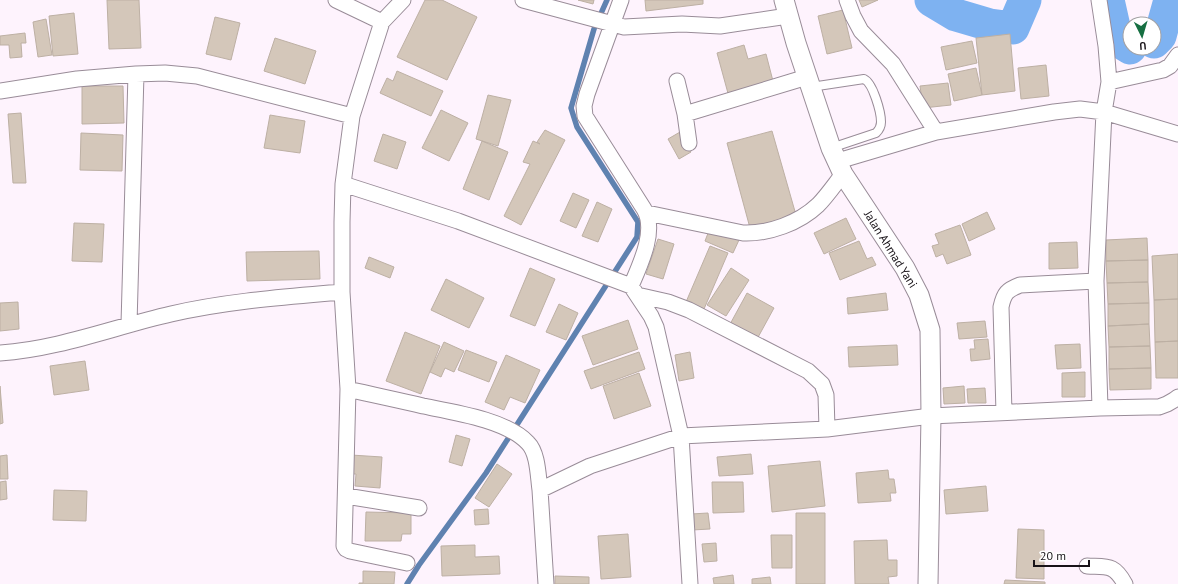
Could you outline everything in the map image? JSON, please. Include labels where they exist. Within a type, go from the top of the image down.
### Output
[{"type":"street","points":[[336,0],[382,22]]},
{"type":"street","points":[[403,0],[382,22],[352,116],[343,184],[342,292],[348,389],[344,544],[346,549],[350,551],[407,562]]},
{"type":"street","points":[[523,0],[624,28],[682,24],[720,26],[786,8]]},
{"type":"street","points":[[621,0],[602,22],[584,111],[589,122],[647,213],[649,220],[649,234],[639,268],[630,288]]},
{"type":"street","points":[[847,0],[861,31],[894,64],[936,132]]},
{"type":"street","points":[[1099,0],[1106,46],[1109,82],[1104,112],[1096,281],[1100,408]]},
{"type":"street","name":"Jalan Ahmad Yani","points":[[786,8],[809,82],[838,161],[905,268],[919,295],[930,330],[931,416],[928,584]]},
{"type":"street","points":[[1109,82],[1163,70],[1170,66],[1178,55]]},
{"type":"street","points":[[0,91],[77,79],[165,73],[197,76],[352,116]]},
{"type":"street","points":[[129,324],[136,74]]},
{"type":"street","points":[[677,81],[685,114],[689,143]]},
{"type":"street","points":[[685,114],[809,82]]},
{"type":"street","points":[[647,213],[743,233],[752,234],[777,228],[808,213],[818,205],[838,161],[936,132],[1054,112],[1080,109],[1104,112],[1178,134]]},
{"type":"street","points":[[343,184],[458,221],[689,310],[808,371],[822,384],[826,395],[827,429]]},
{"type":"street","points":[[1004,413],[1001,307],[1005,295],[1011,288],[1020,285],[1096,281]]},
{"type":"street","points":[[630,288],[656,327],[681,436],[690,584]]},
{"type":"street","points":[[0,353],[43,348],[129,324],[236,302],[342,292]]},
{"type":"street","points":[[348,389],[464,415],[502,426],[518,434],[529,443],[533,450],[540,490],[546,584]]},
{"type":"street","points":[[540,490],[590,466],[681,436],[827,429],[931,416],[1159,406],[1178,397]]},
{"type":"street","points":[[346,496],[419,508]]},
{"type":"street","points":[[1087,566],[1109,567],[1118,573],[1125,584]]},
{"type":"lane","points":[[809,82],[864,79],[868,81],[876,99],[881,121],[879,130],[838,161]]},
{"type":"building","points":[[107,0],[139,0],[141,48],[109,49]]},
{"type":"building","points":[[425,0],[442,0],[477,17],[447,80],[397,57]]},
{"type":"building","points":[[578,0],[594,0],[593,4]]},
{"type":"building","points":[[645,0],[703,0],[703,4],[646,11]]},
{"type":"building","points":[[859,0],[878,0],[862,7]]},
{"type":"building","points":[[843,10],[852,48],[827,54],[818,16]]},
{"type":"building","points":[[74,13],[78,54],[53,56],[49,16]]},
{"type":"building","points":[[215,17],[240,23],[231,60],[206,54]]},
{"type":"building","points":[[46,19],[52,55],[38,57],[33,22]]},
{"type":"building","points":[[25,33],[26,43],[21,43],[22,57],[10,58],[9,45],[0,45],[0,36]]},
{"type":"building","points":[[1010,34],[1015,91],[982,95],[976,38]]},
{"type":"building","points":[[275,38],[316,51],[305,84],[264,71]]},
{"type":"building","points":[[972,41],[977,63],[946,70],[941,47]]},
{"type":"building","points":[[744,45],[748,59],[766,54],[774,85],[729,97],[717,53]]},
{"type":"building","points":[[1046,65],[1049,96],[1021,99],[1018,68]]},
{"type":"building","points":[[976,68],[982,95],[954,101],[948,74]]},
{"type":"building","points":[[397,71],[443,91],[431,116],[380,93],[387,78],[393,81]]},
{"type":"building","points":[[948,83],[951,105],[923,108],[920,86]]},
{"type":"building","points":[[82,86],[123,86],[124,123],[82,124]]},
{"type":"building","points":[[488,95],[511,100],[498,146],[476,139]]},
{"type":"building","points":[[441,110],[468,123],[449,161],[422,148]]},
{"type":"building","points":[[21,113],[26,183],[13,183],[8,114]]},
{"type":"building","points":[[270,115],[305,121],[300,153],[264,148]]},
{"type":"building","points":[[545,130],[565,140],[521,225],[504,216],[530,164],[523,162],[533,141],[540,144],[537,142]]},
{"type":"building","points":[[772,131],[796,215],[750,228],[727,143]]},
{"type":"building","points":[[680,132],[691,152],[679,159],[668,139]]},
{"type":"building","points":[[81,133],[123,135],[122,171],[80,170]]},
{"type":"building","points":[[383,134],[406,142],[397,169],[374,161]]},
{"type":"building","points":[[482,141],[508,152],[489,200],[463,189]]},
{"type":"building","points":[[573,193],[589,200],[576,228],[560,221]]},
{"type":"building","points":[[597,202],[612,209],[598,242],[582,236]]},
{"type":"building","points":[[987,212],[995,229],[969,241],[962,224]]},
{"type":"building","points":[[846,218],[856,239],[824,254],[814,233]]},
{"type":"building","points":[[74,223],[104,224],[102,262],[72,261]]},
{"type":"building","points":[[960,225],[971,255],[947,264],[943,254],[936,257],[932,246],[939,244],[935,234]]},
{"type":"building","points":[[710,228],[739,240],[733,253],[705,241]]},
{"type":"building","points":[[1147,238],[1148,260],[1106,261],[1106,240]]},
{"type":"building","points":[[658,239],[674,244],[663,279],[646,274]]},
{"type":"building","points":[[859,241],[867,259],[872,257],[876,265],[840,280],[829,253]]},
{"type":"building","points":[[1077,242],[1078,268],[1049,269],[1049,243]]},
{"type":"building","points":[[710,246],[728,253],[704,309],[686,302]]},
{"type":"building","points":[[319,251],[320,279],[247,281],[246,252]]},
{"type":"building","points":[[1178,254],[1178,299],[1154,300],[1152,256]]},
{"type":"building","points":[[369,257],[394,267],[390,278],[365,268]]},
{"type":"building","points":[[1148,260],[1148,282],[1107,283],[1106,261]]},
{"type":"building","points":[[530,268],[555,279],[535,326],[510,316]]},
{"type":"building","points":[[731,268],[749,280],[726,316],[707,305]]},
{"type":"building","points":[[446,279],[484,298],[469,328],[431,310]]},
{"type":"building","points":[[1148,282],[1149,303],[1108,304],[1107,283]]},
{"type":"building","points":[[747,293],[774,308],[756,341],[729,326]]},
{"type":"building","points":[[886,293],[888,310],[848,314],[847,298]]},
{"type":"building","points":[[1178,299],[1178,341],[1155,342],[1154,300]]},
{"type":"building","points":[[18,302],[19,329],[0,331],[0,303]]},
{"type":"building","points":[[1149,303],[1149,324],[1108,326],[1108,304]]},
{"type":"building","points":[[559,304],[578,313],[566,340],[546,332]]},
{"type":"building","points":[[628,320],[638,349],[593,365],[582,336]]},
{"type":"building","points":[[985,321],[987,337],[959,339],[957,323]]},
{"type":"building","points":[[1149,324],[1150,346],[1109,347],[1108,326]]},
{"type":"building","points":[[405,332],[440,346],[421,394],[386,381]]},
{"type":"building","points":[[988,339],[990,359],[971,361],[970,349],[975,349],[974,340]]},
{"type":"building","points":[[1178,341],[1178,378],[1156,378],[1155,342]]},
{"type":"building","points":[[444,342],[464,351],[454,372],[445,368],[441,377],[430,372]]},
{"type":"building","points":[[1080,344],[1081,368],[1057,369],[1055,345]]},
{"type":"building","points":[[897,345],[898,365],[849,367],[848,347]]},
{"type":"building","points":[[1150,346],[1151,368],[1109,369],[1109,347]]},
{"type":"building","points":[[466,350],[497,362],[489,382],[458,370]]},
{"type":"building","points":[[639,352],[645,369],[591,389],[584,371]]},
{"type":"building","points":[[690,352],[694,378],[679,381],[675,355]]},
{"type":"building","points":[[506,355],[540,370],[525,403],[510,397],[504,410],[485,402]]},
{"type":"building","points":[[85,361],[89,390],[54,395],[50,366]]},
{"type":"building","points":[[1151,368],[1151,389],[1110,390],[1109,369]]},
{"type":"building","points":[[1085,372],[1085,397],[1062,397],[1062,373]]},
{"type":"building","points":[[639,373],[651,406],[614,419],[603,386]]},
{"type":"building","points":[[0,386],[3,423],[0,424]]},
{"type":"building","points":[[964,386],[965,403],[944,404],[943,388]]},
{"type":"building","points":[[985,388],[986,403],[968,403],[967,389]]},
{"type":"building","points":[[456,435],[470,439],[462,466],[449,462]]},
{"type":"building","points":[[751,454],[753,474],[719,476],[717,457]]},
{"type":"building","points":[[7,455],[8,479],[0,479],[0,456]]},
{"type":"building","points":[[351,455],[382,457],[380,488],[355,486],[356,474],[349,474]]},
{"type":"building","points":[[820,461],[825,506],[772,512],[768,466]]},
{"type":"building","points":[[497,464],[512,474],[489,507],[475,498]]},
{"type":"building","points":[[888,470],[889,479],[894,479],[896,493],[890,493],[891,501],[858,503],[856,473]]},
{"type":"building","points":[[6,481],[7,499],[0,500],[0,482]]},
{"type":"building","points":[[712,482],[743,482],[744,512],[713,513]]},
{"type":"building","points":[[986,486],[988,511],[946,514],[944,490]]},
{"type":"building","points":[[54,490],[87,491],[86,521],[53,520]]},
{"type":"building","points":[[488,509],[489,524],[475,525],[474,510]]},
{"type":"building","points":[[366,512],[411,513],[411,534],[402,534],[401,541],[365,541]]},
{"type":"building","points":[[708,513],[710,529],[692,530],[691,514]]},
{"type":"building","points":[[796,513],[825,513],[825,584],[796,584]]},
{"type":"building","points":[[1018,529],[1044,530],[1044,579],[1016,578]]},
{"type":"building","points":[[628,534],[631,577],[601,579],[598,536]]},
{"type":"building","points":[[771,535],[792,535],[792,568],[772,568]]},
{"type":"building","points":[[887,540],[888,560],[897,560],[897,576],[888,577],[889,584],[855,584],[854,541]]},
{"type":"building","points":[[716,543],[717,561],[704,562],[702,544]]},
{"type":"building","points":[[475,545],[475,557],[499,556],[500,574],[442,576],[441,546]]},
{"type":"building","points":[[363,571],[395,572],[394,584],[359,584],[363,583]]},
{"type":"building","points":[[733,575],[734,584],[714,584],[713,578]]},
{"type":"building","points":[[555,576],[589,577],[589,584],[555,584]]},
{"type":"building","points":[[770,577],[771,584],[752,584],[752,579]]},
{"type":"building","points":[[1005,580],[1045,582],[1045,584],[1004,584]]},
{"type":"waterway","points":[[407,584],[419,565],[486,473],[637,237],[638,222],[577,127],[571,108],[594,29],[607,0]]},
{"type":"waterway","points":[[931,0],[956,15],[990,25],[1013,28],[1025,0]]},
{"type":"waterway","points":[[1108,0],[1117,40],[1122,43]]},
{"type":"waterway","points":[[1162,29],[1170,0]]}]
